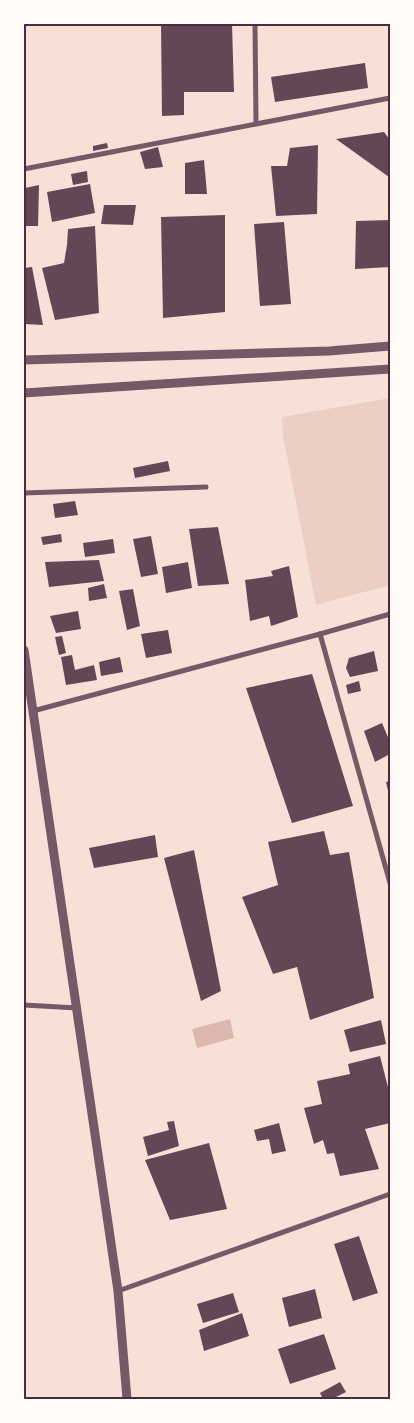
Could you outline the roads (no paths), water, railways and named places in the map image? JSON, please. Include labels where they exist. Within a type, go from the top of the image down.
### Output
[{"type":"street","points":[[256,24],[256,123]]},
{"type":"street","points":[[24,169],[390,98]]},
{"type":"street","points":[[24,360],[329,351],[390,346]]},
{"type":"street","points":[[24,393],[390,369]]},
{"type":"street","points":[[24,493],[206,487]]},
{"type":"street","points":[[33,711],[390,614]]},
{"type":"street","points":[[320,634],[390,883]]},
{"type":"street","points":[[24,650],[118,1291],[127,1399]]},
{"type":"street","points":[[24,1005],[77,1008]]},
{"type":"street","points":[[118,1291],[390,1194]]}]
